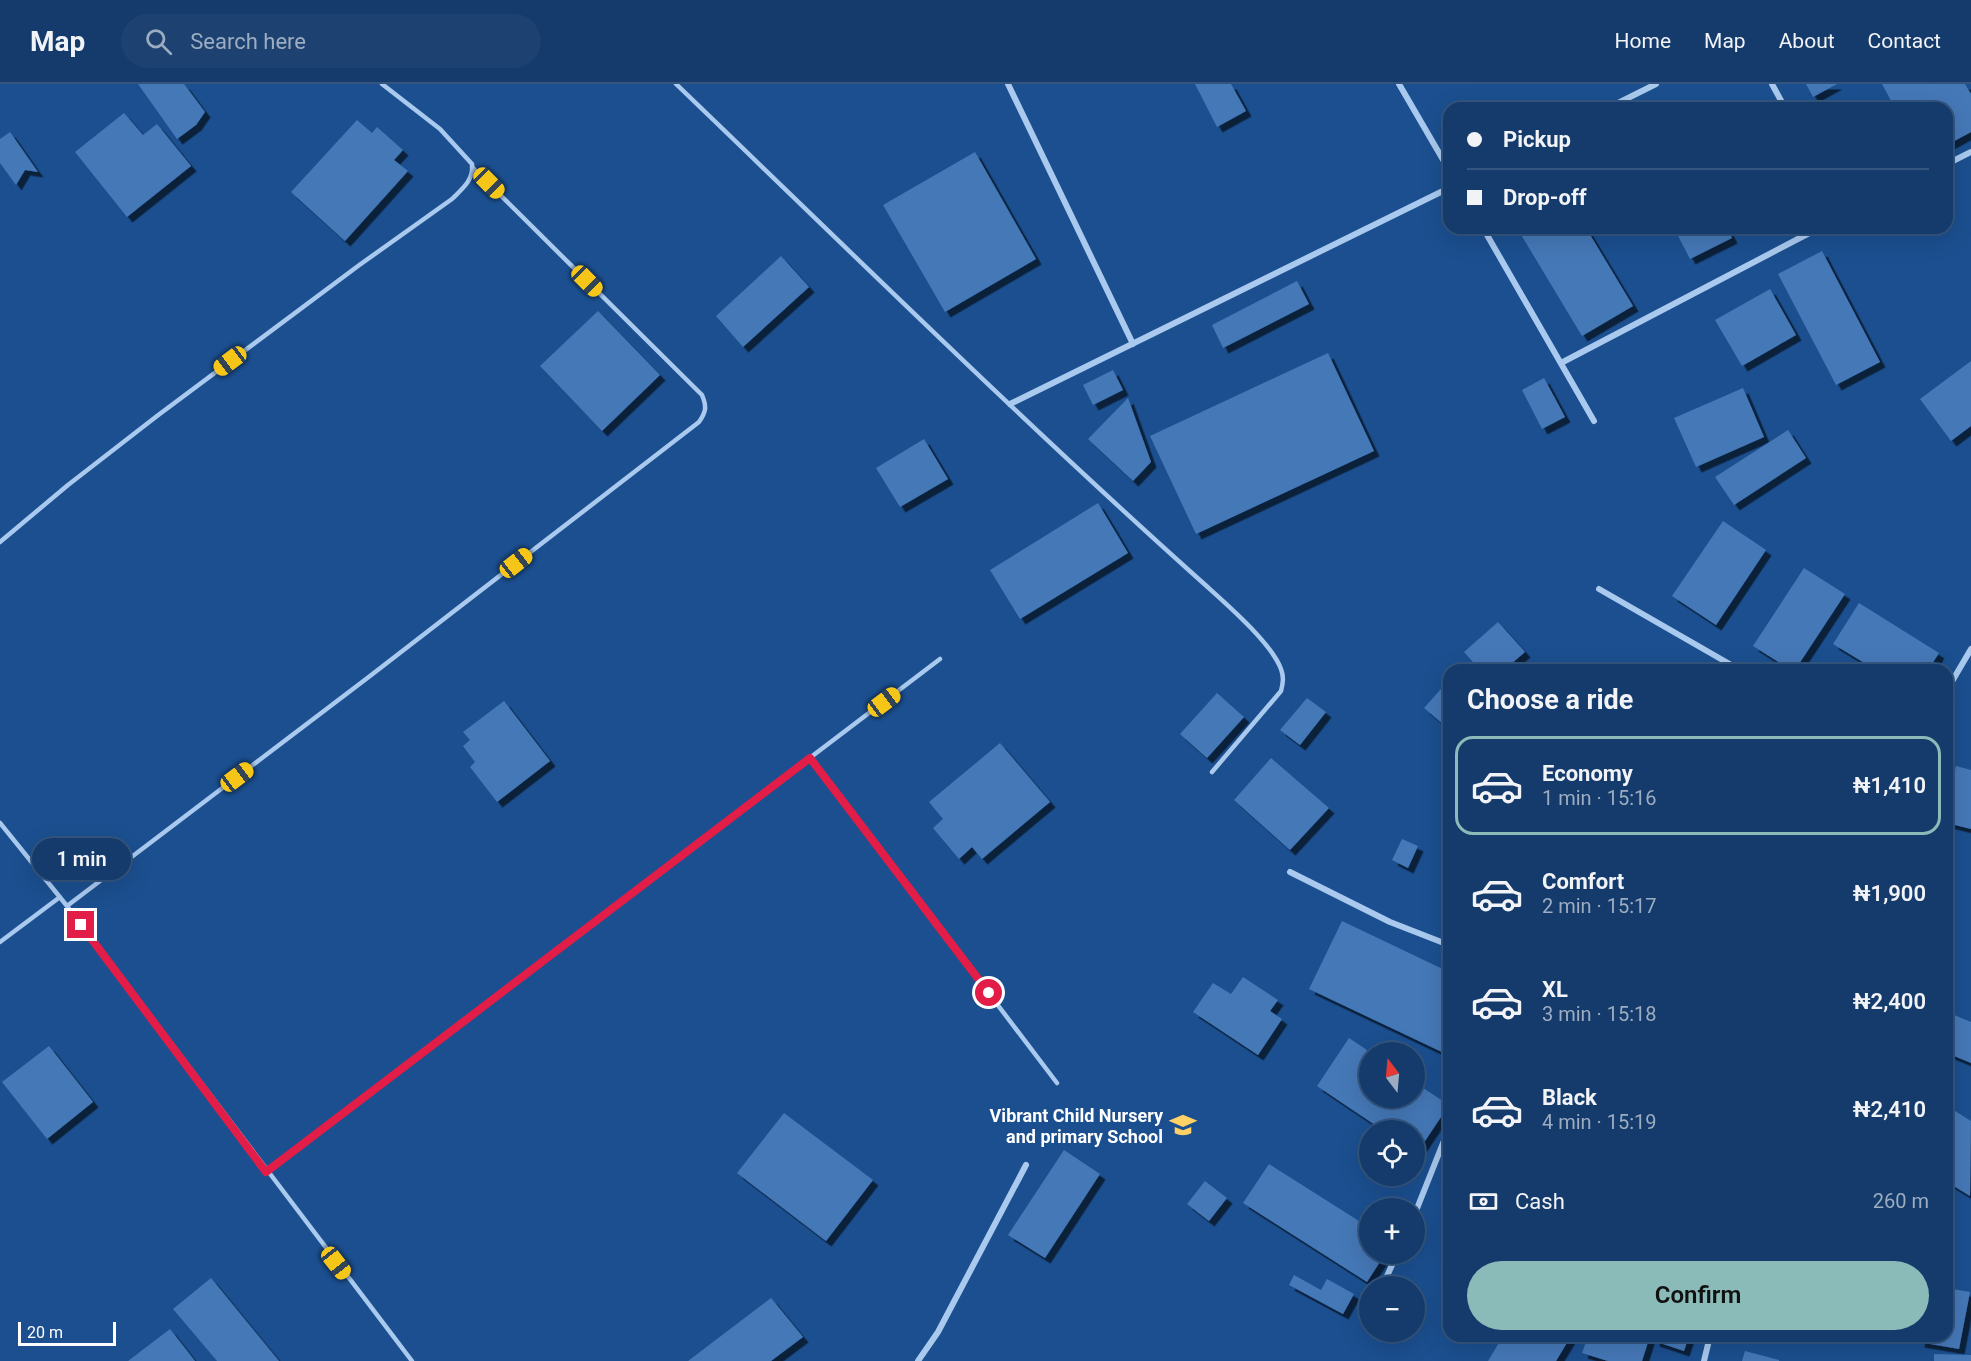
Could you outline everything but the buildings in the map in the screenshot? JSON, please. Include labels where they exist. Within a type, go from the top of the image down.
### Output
[{"type":"street","points":[[1008,84],[1133,344]]},
{"type":"street","points":[[1399,84],[1443,160]]},
{"type":"street","points":[[1620,102],[1656,84]]},
{"type":"street","points":[[1772,84],[1782,102]]},
{"type":"street","points":[[1953,161],[1971,152]]},
{"type":"street","points":[[1010,404],[1443,191]]},
{"type":"street","points":[[1486,234],[1594,421]]},
{"type":"street","points":[[1561,363],[1808,234]]},
{"type":"street","points":[[1599,589],[1730,664]]},
{"type":"street","points":[[1953,680],[1971,649]]},
{"type":"street","points":[[1290,872],[1390,922],[1443,943]]},
{"type":"street","points":[[1421,1198],[1443,1143]]},
{"type":"street","points":[[918,1361],[938,1332],[1026,1165]]},
{"type":"street","points":[[1704,1361],[1709,1342]]},
{"type":"lane","points":[[67,906],[699,422],[706,412],[702,395],[472,167],[472,164],[440,129],[382,84]]},
{"type":"lane","points":[[676,84],[1127,516],[1242,619],[1270,652],[1280,667],[1284,680],[1281,691],[1212,772]]},
{"type":"lane","points":[[0,542],[68,485],[157,416],[452,199],[471,177],[472,167]]},
{"type":"lane","points":[[266,1172],[940,659]]},
{"type":"lane","points":[[810,758],[1057,1083]]},
{"type":"lane","points":[[0,824],[67,906],[266,1172],[412,1361]]},
{"type":"lane","points":[[0,942],[60,897]]},
{"type":"place","name":"Vibrant Child Nursery and primary School","points":[[1183,1125]]},
{"type":"route","points":[[81,925],[266,1172],[810,758],[989,993]]}]
